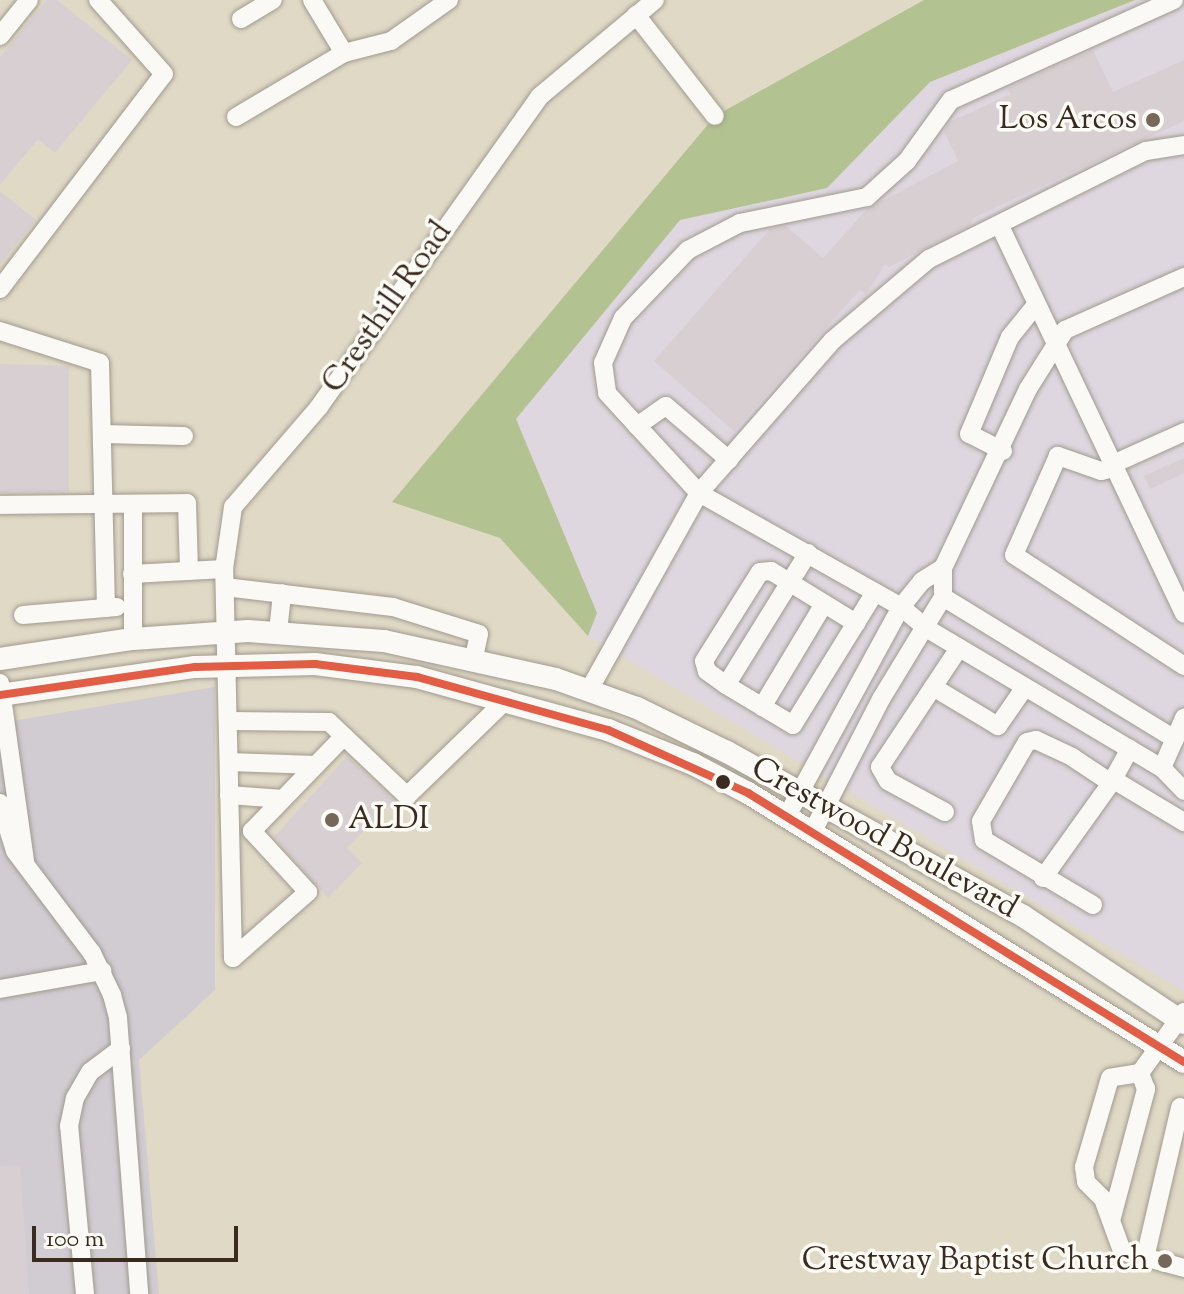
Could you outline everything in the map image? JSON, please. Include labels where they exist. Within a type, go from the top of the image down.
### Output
[{"type":"main road","name":"Crestwood Boulevard","points":[[0,659],[133,639],[227,631],[278,632],[384,641],[474,657],[589,690],[682,728],[802,793],[1023,916],[1182,1019]]},
{"type":"main road","points":[[464,688],[474,657]]},
{"type":"main road","name":"Crestwood Boulevard","points":[[1,691],[227,664],[358,667],[507,699],[651,746],[787,816],[1184,1062]]},
{"type":"street","points":[[0,36],[29,0]]},
{"type":"street","points":[[0,289],[164,74],[98,0]]},
{"type":"street","points":[[241,19],[273,0]]},
{"type":"street","points":[[312,0],[344,53]]},
{"type":"street","points":[[236,117],[344,53],[391,41],[449,0]]},
{"type":"street","name":"Cresthill Road","points":[[283,799],[252,831],[308,892],[233,958],[224,578],[226,529],[247,486],[319,407],[539,97],[655,0]]},
{"type":"street","points":[[1174,0],[951,100],[907,161],[867,197],[740,223],[688,250],[623,318],[603,363],[607,393],[699,493],[901,607],[926,628],[1162,768],[1184,791]]},
{"type":"street","points":[[636,15],[715,116]]},
{"type":"street","points":[[589,690],[699,493],[833,340],[929,259],[1146,151],[1184,145]]},
{"type":"street","points":[[1000,226],[1055,350],[1184,614]]},
{"type":"street","points":[[813,831],[881,699],[943,597],[943,568],[1003,451],[1028,389],[1065,330],[1184,277]]},
{"type":"street","points":[[1003,451],[969,434],[1010,337],[1035,306]]},
{"type":"street","points":[[0,331],[100,363],[106,608]]},
{"type":"street","points":[[637,426],[666,406],[729,460]]},
{"type":"street","points":[[1184,432],[1101,471],[1058,456],[1014,555],[1184,666]]},
{"type":"street","points":[[102,434],[184,436]]},
{"type":"street","points":[[0,505],[187,503],[189,571]]},
{"type":"street","points":[[133,504],[133,639]]},
{"type":"street","points":[[726,685],[808,553]]},
{"type":"street","points":[[787,816],[901,607],[922,581],[943,568]]},
{"type":"street","points":[[132,574],[189,571],[282,593],[393,607],[479,634],[474,657]]},
{"type":"street","points":[[856,623],[771,571],[755,576],[704,661],[707,671],[726,685],[793,725],[856,623],[875,592]]},
{"type":"street","points":[[278,632],[282,593]]},
{"type":"street","points":[[943,597],[1175,739]]},
{"type":"street","points":[[762,707],[824,604]]},
{"type":"street","points":[[23,615],[132,606]]},
{"type":"street","points":[[945,812],[888,781],[880,767],[959,648]]},
{"type":"street","points":[[933,687],[998,726],[1025,687]]},
{"type":"street","points":[[1,691],[25,862]]},
{"type":"street","points":[[228,721],[329,722],[407,796],[507,699]]},
{"type":"street","points":[[1162,768],[1184,718]]},
{"type":"street","points":[[229,795],[283,799],[344,736]]},
{"type":"street","points":[[1093,905],[1043,878],[984,840],[981,821],[1027,742],[1036,740],[1072,757],[1184,822]]},
{"type":"street","points":[[1043,878],[1112,782],[1130,749]]},
{"type":"street","points":[[229,762],[316,765]]},
{"type":"street","points":[[0,803],[10,841],[102,971],[118,1018],[139,1294]]},
{"type":"street","points":[[0,989],[102,971]]},
{"type":"street","points":[[1182,1019],[1140,1073],[1110,1078],[1085,1157],[1086,1182],[1103,1199],[1122,1251],[1184,1268]]},
{"type":"street","points":[[85,1294],[69,1126],[75,1098],[90,1072],[121,1049]]},
{"type":"street","points":[[1111,1221],[1146,1089],[1140,1073]]},
{"type":"street","points":[[1145,1258],[1183,1102]]},
{"type":"shaded area","points":[[1135,0],[1184,0],[1184,991],[588,636],[597,613],[516,419],[680,219],[826,188],[930,82]]},
{"type":"shaded area","points":[[215,687],[215,990],[139,1060],[159,1294],[0,1294],[0,723]]},
{"type":"green space","points":[[924,0],[1135,0],[930,82],[827,188],[680,220],[516,419],[597,613],[588,636],[500,538],[392,502],[715,116]]},
{"type":"building","points":[[47,0],[57,0],[132,60],[55,153],[38,139],[0,185],[0,57]]},
{"type":"building","points":[[1093,50],[1113,92],[1184,60],[1184,121],[973,218],[970,225],[889,267],[885,264],[866,295],[860,290],[734,431],[654,361],[770,229],[786,226],[823,258],[867,209],[958,161],[944,131],[950,122],[1010,94],[1007,88]]},
{"type":"building","points":[[0,191],[36,220],[0,264]]},
{"type":"building","points":[[0,364],[69,366],[69,492],[0,493]]},
{"type":"building","points":[[1184,458],[1184,473],[1150,489],[1144,476]]},
{"type":"building","name":"ALDI","points":[[347,756],[394,800],[347,848],[362,863],[328,898],[274,837]]},
{"type":"building","points":[[20,1165],[29,1294],[0,1294],[0,1166]]},
{"type":"transit line","points":[[0,695],[195,667],[315,664],[417,677],[608,730],[748,793],[1184,1062]]},
{"type":"place","name":"Los Arcos","points":[[1153,120]]},
{"type":"place","name":"ALDI","points":[[332,820]]},
{"type":"place","name":"Crestway Baptist Church","points":[[1165,1261]]}]
